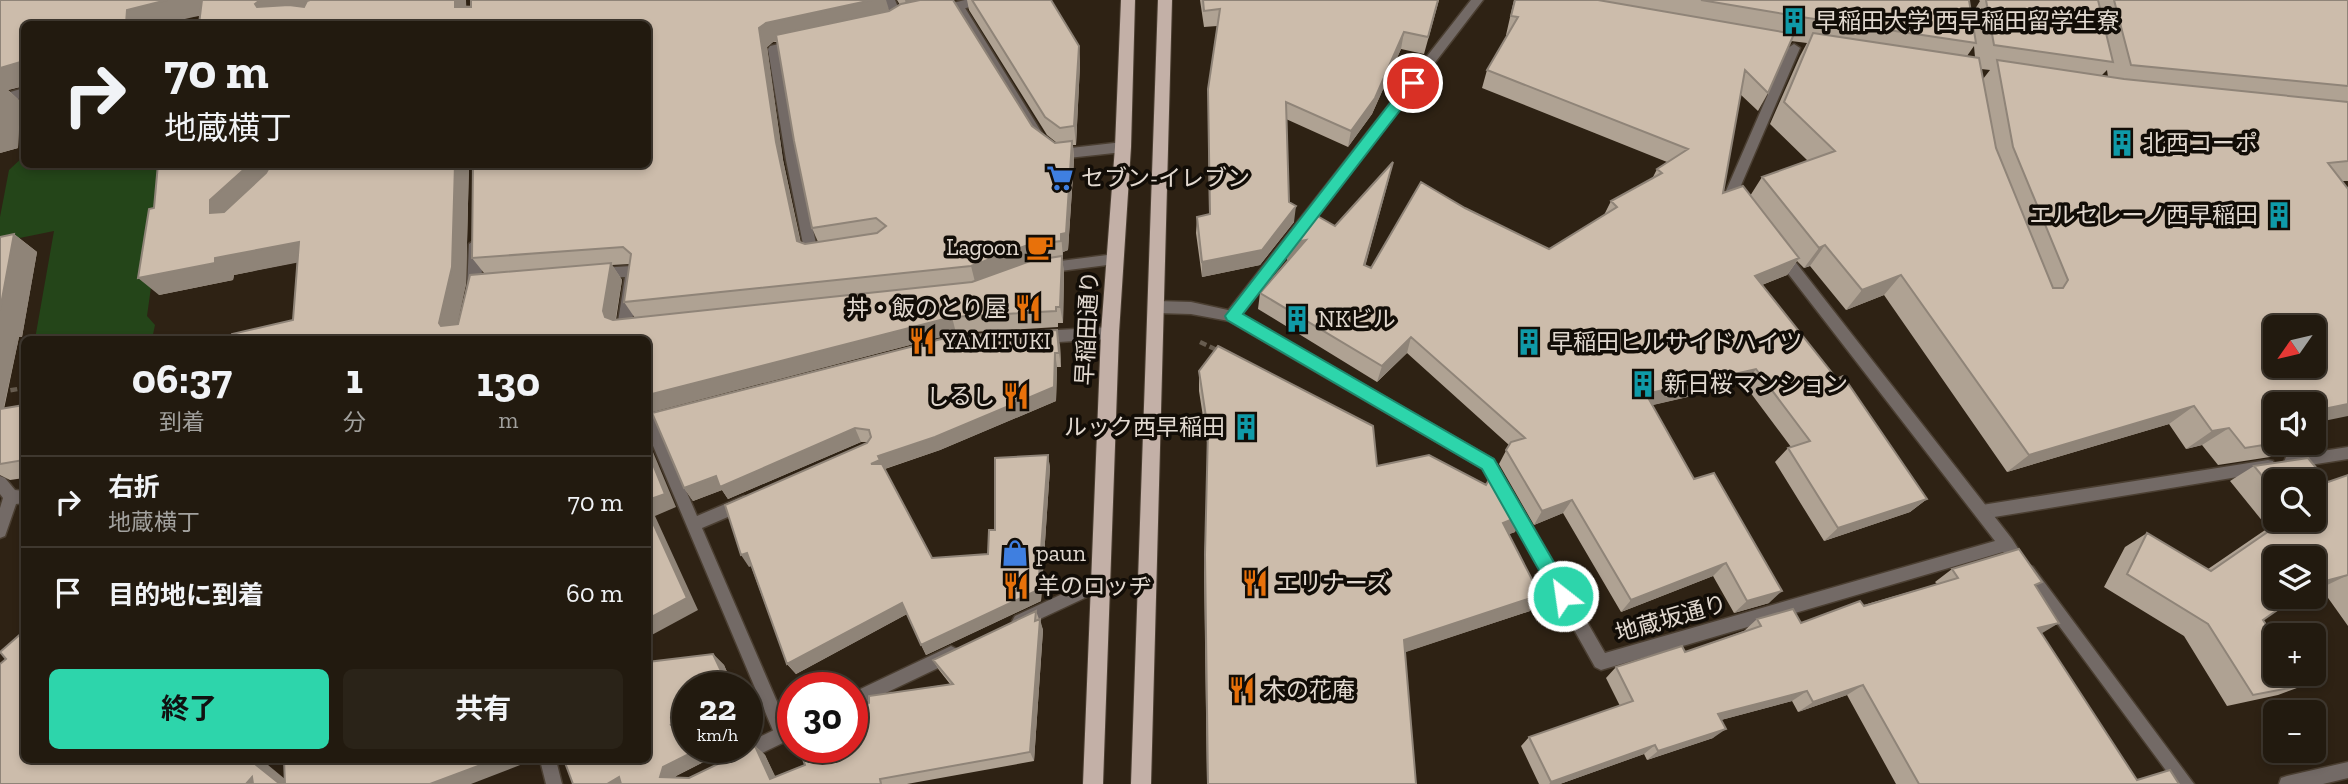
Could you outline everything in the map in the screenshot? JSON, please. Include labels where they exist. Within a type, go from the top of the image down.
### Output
[{"type":"main road","name":"早稲田通り","points":[[1094,784],[1110,333],[1128,0]]},
{"type":"main road","points":[[1141,784],[1165,0]]},
{"type":"street","points":[[889,0],[894,10],[905,17]]},
{"type":"street","points":[[932,12],[984,0]]},
{"type":"street","points":[[1233,316],[1477,0]]},
{"type":"street","points":[[958,6],[1041,141],[1059,154],[1122,147]]},
{"type":"street","points":[[889,25],[918,14]]},
{"type":"street","points":[[812,41],[774,49],[792,160],[812,254],[835,250]]},
{"type":"street","points":[[1749,212],[1732,191],[1794,48]]},
{"type":"street","points":[[0,100],[21,94]]},
{"type":"street","points":[[471,306],[482,283],[476,231]]},
{"type":"street","points":[[1774,244],[2007,544],[2186,784]]},
{"type":"street","points":[[1032,270],[1115,259]]},
{"type":"street","points":[[580,275],[632,271],[624,328],[652,325]]},
{"type":"street","name":"地蔵坂通り","points":[[1157,307],[1191,308],[1233,316],[1488,464],[1601,662],[2007,544]]},
{"type":"street","points":[[1020,338],[1110,333]]},
{"type":"street","points":[[651,420],[689,411]]},
{"type":"street","points":[[651,428],[777,708]]},
{"type":"street","points":[[1982,512],[2348,453]]},
{"type":"street","points":[[0,483],[18,497],[0,531]]},
{"type":"street","points":[[694,525],[756,498]]},
{"type":"street","points":[[1004,629],[1101,583]]},
{"type":"street","points":[[868,693],[966,647]]},
{"type":"street","points":[[720,765],[777,737]]},
{"type":"street","points":[[549,763],[554,784]]},
{"type":"street","points":[[2287,784],[2348,770]]},
{"type":"path","points":[[1190,337],[1227,355]]},
{"type":"path","points":[[0,392],[21,388]]},
{"type":"green space","points":[[21,159],[21,168],[168,168],[147,316],[155,325],[153,336],[36,336],[54,231],[0,242],[0,217],[9,170]]},
{"type":"building","points":[[0,0],[167,0],[127,10],[126,21],[21,21],[21,62],[0,68]]},
{"type":"building","points":[[202,0],[260,0],[255,4],[257,7],[304,7],[310,0],[455,0],[455,7],[471,7],[471,0],[872,0],[766,23],[759,28],[776,142],[797,241],[805,244],[877,233],[886,226],[876,218],[812,228],[776,35],[889,11],[901,4],[920,0],[953,0],[1032,126],[1055,143],[1072,141],[1066,233],[1061,234],[1061,241],[1028,245],[971,266],[624,302],[631,254],[623,247],[472,258],[473,168],[651,168],[651,21],[199,21]]},
{"type":"building","points":[[972,0],[1051,0],[1079,46],[1074,126],[1060,128],[1045,117]]},
{"type":"building","points":[[1203,0],[1438,0],[1428,37],[1404,32],[1375,98],[1351,131],[1286,102],[1289,202],[1296,206],[1262,250],[1202,262],[1197,217],[1210,214],[1208,89],[1220,9],[1204,11]]},
{"type":"building","points":[[1515,0],[1598,0],[1794,34],[1768,93],[1745,70],[1723,193],[1743,186],[1799,258],[1755,276],[1837,379],[1843,376],[1927,499],[1838,528],[1788,448],[1810,441],[1756,369],[1646,394],[1694,479],[1714,473],[1782,591],[1747,601],[1726,563],[1631,600],[1572,500],[1542,511],[1506,450],[1511,442],[1525,438],[1411,337],[1382,366],[1260,293],[1306,240],[1289,243],[1312,213],[1335,226],[1393,162],[1364,265],[1371,268],[1421,182],[1465,208],[1549,249],[1617,207],[1611,201],[1662,173],[1657,169],[1688,149],[1487,70],[1518,17],[1511,16]]},
{"type":"building","points":[[1701,0],[1969,0],[1976,43],[1808,18]]},
{"type":"building","points":[[1986,0],[2098,0],[2113,62],[1994,45]]},
{"type":"building","points":[[2114,0],[2348,0],[2348,86],[2131,65]]},
{"type":"building","points":[[1813,33],[1979,58],[1996,148],[2053,288],[2063,288],[2068,280],[2013,147],[1997,60],[2124,79],[2348,102],[2348,161],[2328,163],[2348,189],[2348,404],[2326,409],[2326,392],[2263,392],[2263,445],[2245,448],[2229,428],[2212,431],[2194,406],[2029,455],[1901,275],[1862,290],[1825,245],[1819,248],[1762,177],[1835,151],[1784,102]]},
{"type":"building","points":[[158,168],[246,168],[210,200],[210,213],[224,212],[269,168],[455,168],[452,267],[439,323],[441,326],[458,324],[470,275],[611,263],[603,311],[605,317],[613,320],[972,282],[1030,261],[1062,256],[1060,307],[1056,307],[1056,311],[952,317],[651,394],[651,336],[232,336],[293,320],[299,242],[215,258],[215,263],[138,278],[149,209],[154,208]]},
{"type":"building","points":[[14,234],[0,310],[0,237]]},
{"type":"building","points":[[1057,330],[1059,353],[1055,353],[1054,387],[935,437],[878,456],[880,460],[871,464],[882,464],[932,558],[988,554],[989,530],[995,530],[995,458],[1048,455],[1038,590],[921,645],[902,603],[787,664],[747,553],[741,555],[725,505],[867,443],[871,437],[869,430],[855,428],[720,487],[716,476],[684,488],[652,413],[953,336]]},
{"type":"building","points":[[1218,346],[1373,426],[1377,466],[1429,455],[1486,485],[1497,465],[1525,514],[1503,523],[1540,595],[1404,640],[1416,784],[1208,784],[1205,555],[1208,430],[1199,371]]},
{"type":"building","points":[[21,406],[21,460],[0,464],[0,409]]},
{"type":"building","points":[[2308,458],[2317,469],[2263,469],[2263,477],[2254,466]]},
{"type":"building","points":[[651,459],[665,494],[651,499]]},
{"type":"building","points":[[2348,475],[2348,575],[2326,581],[2326,546],[2263,546],[2263,609],[2279,609],[2263,620],[2263,686],[2300,686],[2253,695],[2208,624],[2127,574],[2147,533],[2211,571],[2268,532],[2326,532],[2326,480],[2328,482]]},
{"type":"building","points":[[651,519],[687,598],[651,617]]},
{"type":"building","points":[[2019,549],[2042,582],[2035,585],[2059,623],[2038,628],[2137,780],[2170,770],[2179,784],[1919,784],[1863,685],[1813,702],[1807,691],[1718,714],[1726,729],[1658,751],[1655,745],[1551,782],[1529,737],[1633,701],[1616,667],[1682,646],[1685,652],[1761,626],[1757,619],[1793,609],[1801,623],[1860,601],[1864,606],[1958,578],[1952,569]]},
{"type":"building","points":[[1036,611],[1035,621],[1040,619],[1030,752],[880,779],[881,784],[621,784],[619,777],[607,784],[573,784],[565,763],[651,763],[651,662],[713,654],[721,672],[672,672],[672,762],[663,767],[660,777],[689,778],[720,763],[763,763],[770,779],[804,763],[868,763],[869,696],[953,684],[933,660]]},
{"type":"building","points":[[21,634],[21,763],[254,763],[280,784],[253,784],[252,777],[246,784],[0,784],[0,664],[6,659],[0,652]]},
{"type":"building","points":[[284,763],[486,763],[430,784],[285,784]]},
{"type":"place","name":"早稲田大学 西早稲田留学生寮","points":[[1794,21]]},
{"type":"place","name":"北西コーポ","points":[[2122,143]]},
{"type":"place","name":"セブン-イレブン","points":[[1060,178]]},
{"type":"place","name":"エルセレーノ西早稲田","points":[[2279,215]]},
{"type":"place","name":"Lagoon","points":[[1040,247]]},
{"type":"place","name":"丼・飯のとり屋","points":[[1028,308]]},
{"type":"place","name":"NKビル","points":[[1297,319]]},
{"type":"place","name":"YAMITUKI","points":[[922,341]]},
{"type":"place","name":"早稲田ヒルサイドハイツ","points":[[1529,342]]},
{"type":"place","name":"新日桜マンション","points":[[1643,384]]},
{"type":"place","name":"しるし","points":[[1016,396]]},
{"type":"place","name":"ルック西早稲田","points":[[1246,427]]},
{"type":"place","name":"paun","points":[[1015,553]]},
{"type":"place","name":"エリナーズ","points":[[1255,583]]},
{"type":"place","name":"羊のロッヂ","points":[[1016,586]]},
{"type":"place","name":"木の花庵","points":[[1242,690]]},
{"type":"route","points":[[1413,83],[1233,316],[1488,464],[1563,596]]}]
